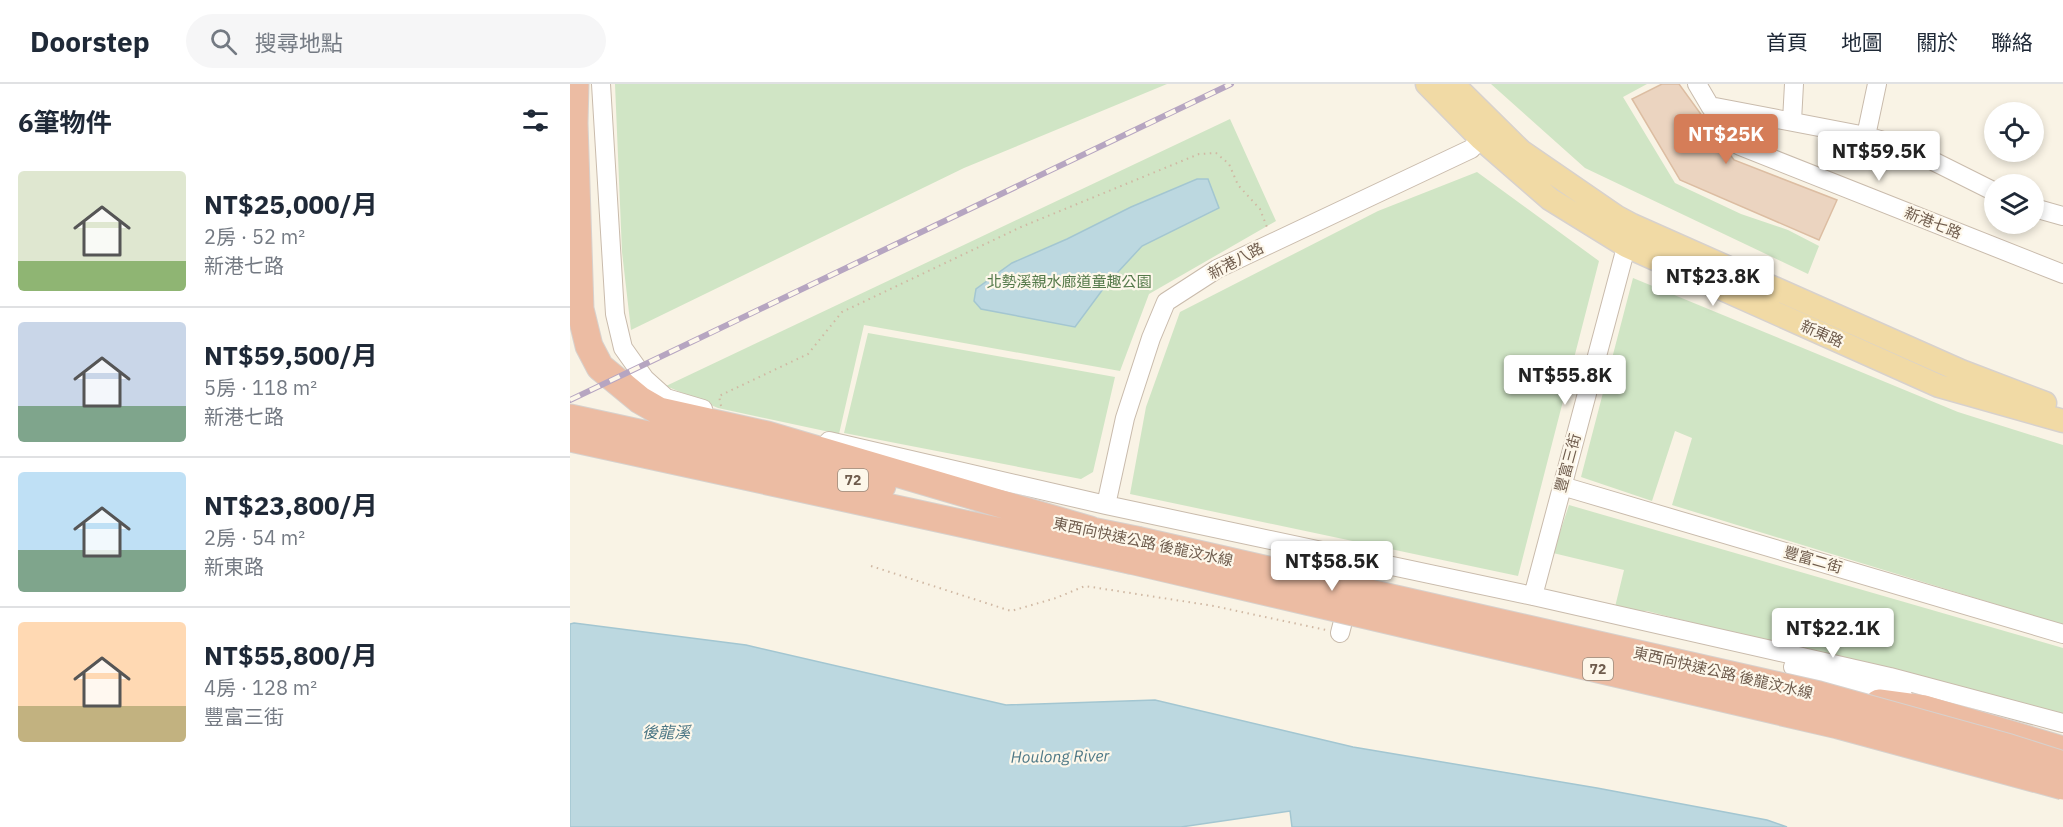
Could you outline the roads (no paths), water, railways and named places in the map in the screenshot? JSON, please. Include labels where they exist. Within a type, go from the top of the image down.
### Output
[{"type":"highway","points":[[575,84],[574,123],[580,309],[589,346],[600,367],[640,400],[659,411],[767,435],[1090,530]]},
{"type":"highway","name":"東西向快速公路 後龍汶水線","points":[[570,418],[1090,530],[1133,550],[1838,725],[2063,786]]},
{"type":"highway","name":"東西向快速公路 後龍汶水線","points":[[570,438],[1133,550],[1819,695],[2063,765]]},
{"type":"highway","points":[[1819,695],[1924,709],[2063,750]]},
{"type":"highway","points":[[1838,725],[1927,759],[2063,799]]},
{"type":"main road","name":"新東路","points":[[1426,84],[1488,132],[1617,217],[1629,236],[1939,386],[2063,421]]},
{"type":"main road","name":"新東路","points":[[1453,84],[1488,132]]},
{"type":"main road","name":"新東路","points":[[1629,236],[2063,410]]},
{"type":"street","points":[[601,84],[615,314],[623,348],[645,379],[666,398],[741,420],[1106,505],[1533,596],[1890,677],[2063,723]]},
{"type":"street","name":"新港七路","points":[[1697,84],[1710,106],[1740,146],[2063,274]]},
{"type":"street","points":[[1791,121],[1794,84]]},
{"type":"street","points":[[1866,135],[1877,84]]},
{"type":"street","points":[[1710,106],[1866,135],[1905,147],[1984,186]]},
{"type":"street","name":"新港八路","points":[[1106,505],[1125,418],[1151,338],[1166,302],[1217,269],[1470,149],[1488,132]]},
{"type":"street","points":[[2044,211],[2063,216]]},
{"type":"street","points":[[582,230],[610,237]]},
{"type":"street","name":"豐富三街","points":[[1533,596],[1629,236]]},
{"type":"street","name":"豐富二街","points":[[1562,486],[2063,634]]},
{"type":"street","points":[[1340,633],[1359,559]]},
{"type":"street","points":[[1593,610],[2063,743]]},
{"type":"water","points":[[1197,179],[1208,179],[1219,208],[1142,246],[1106,285],[1075,327],[981,309],[974,301],[976,289],[1012,263]]},
{"type":"water","name":"後龍溪","points":[[570,624],[746,645],[1006,705],[1155,700],[1353,747],[1597,788],[1767,820],[1787,827],[1292,827],[1290,811],[1181,827],[570,827]]},
{"type":"railway","points":[[570,400],[1231,84]]},
{"type":"park label","name":"北勢溪親水廊道童趣公園","points":[[1069,282]]},
{"type":"water label","name":"Houlong River","points":[[1060,756]]}]
